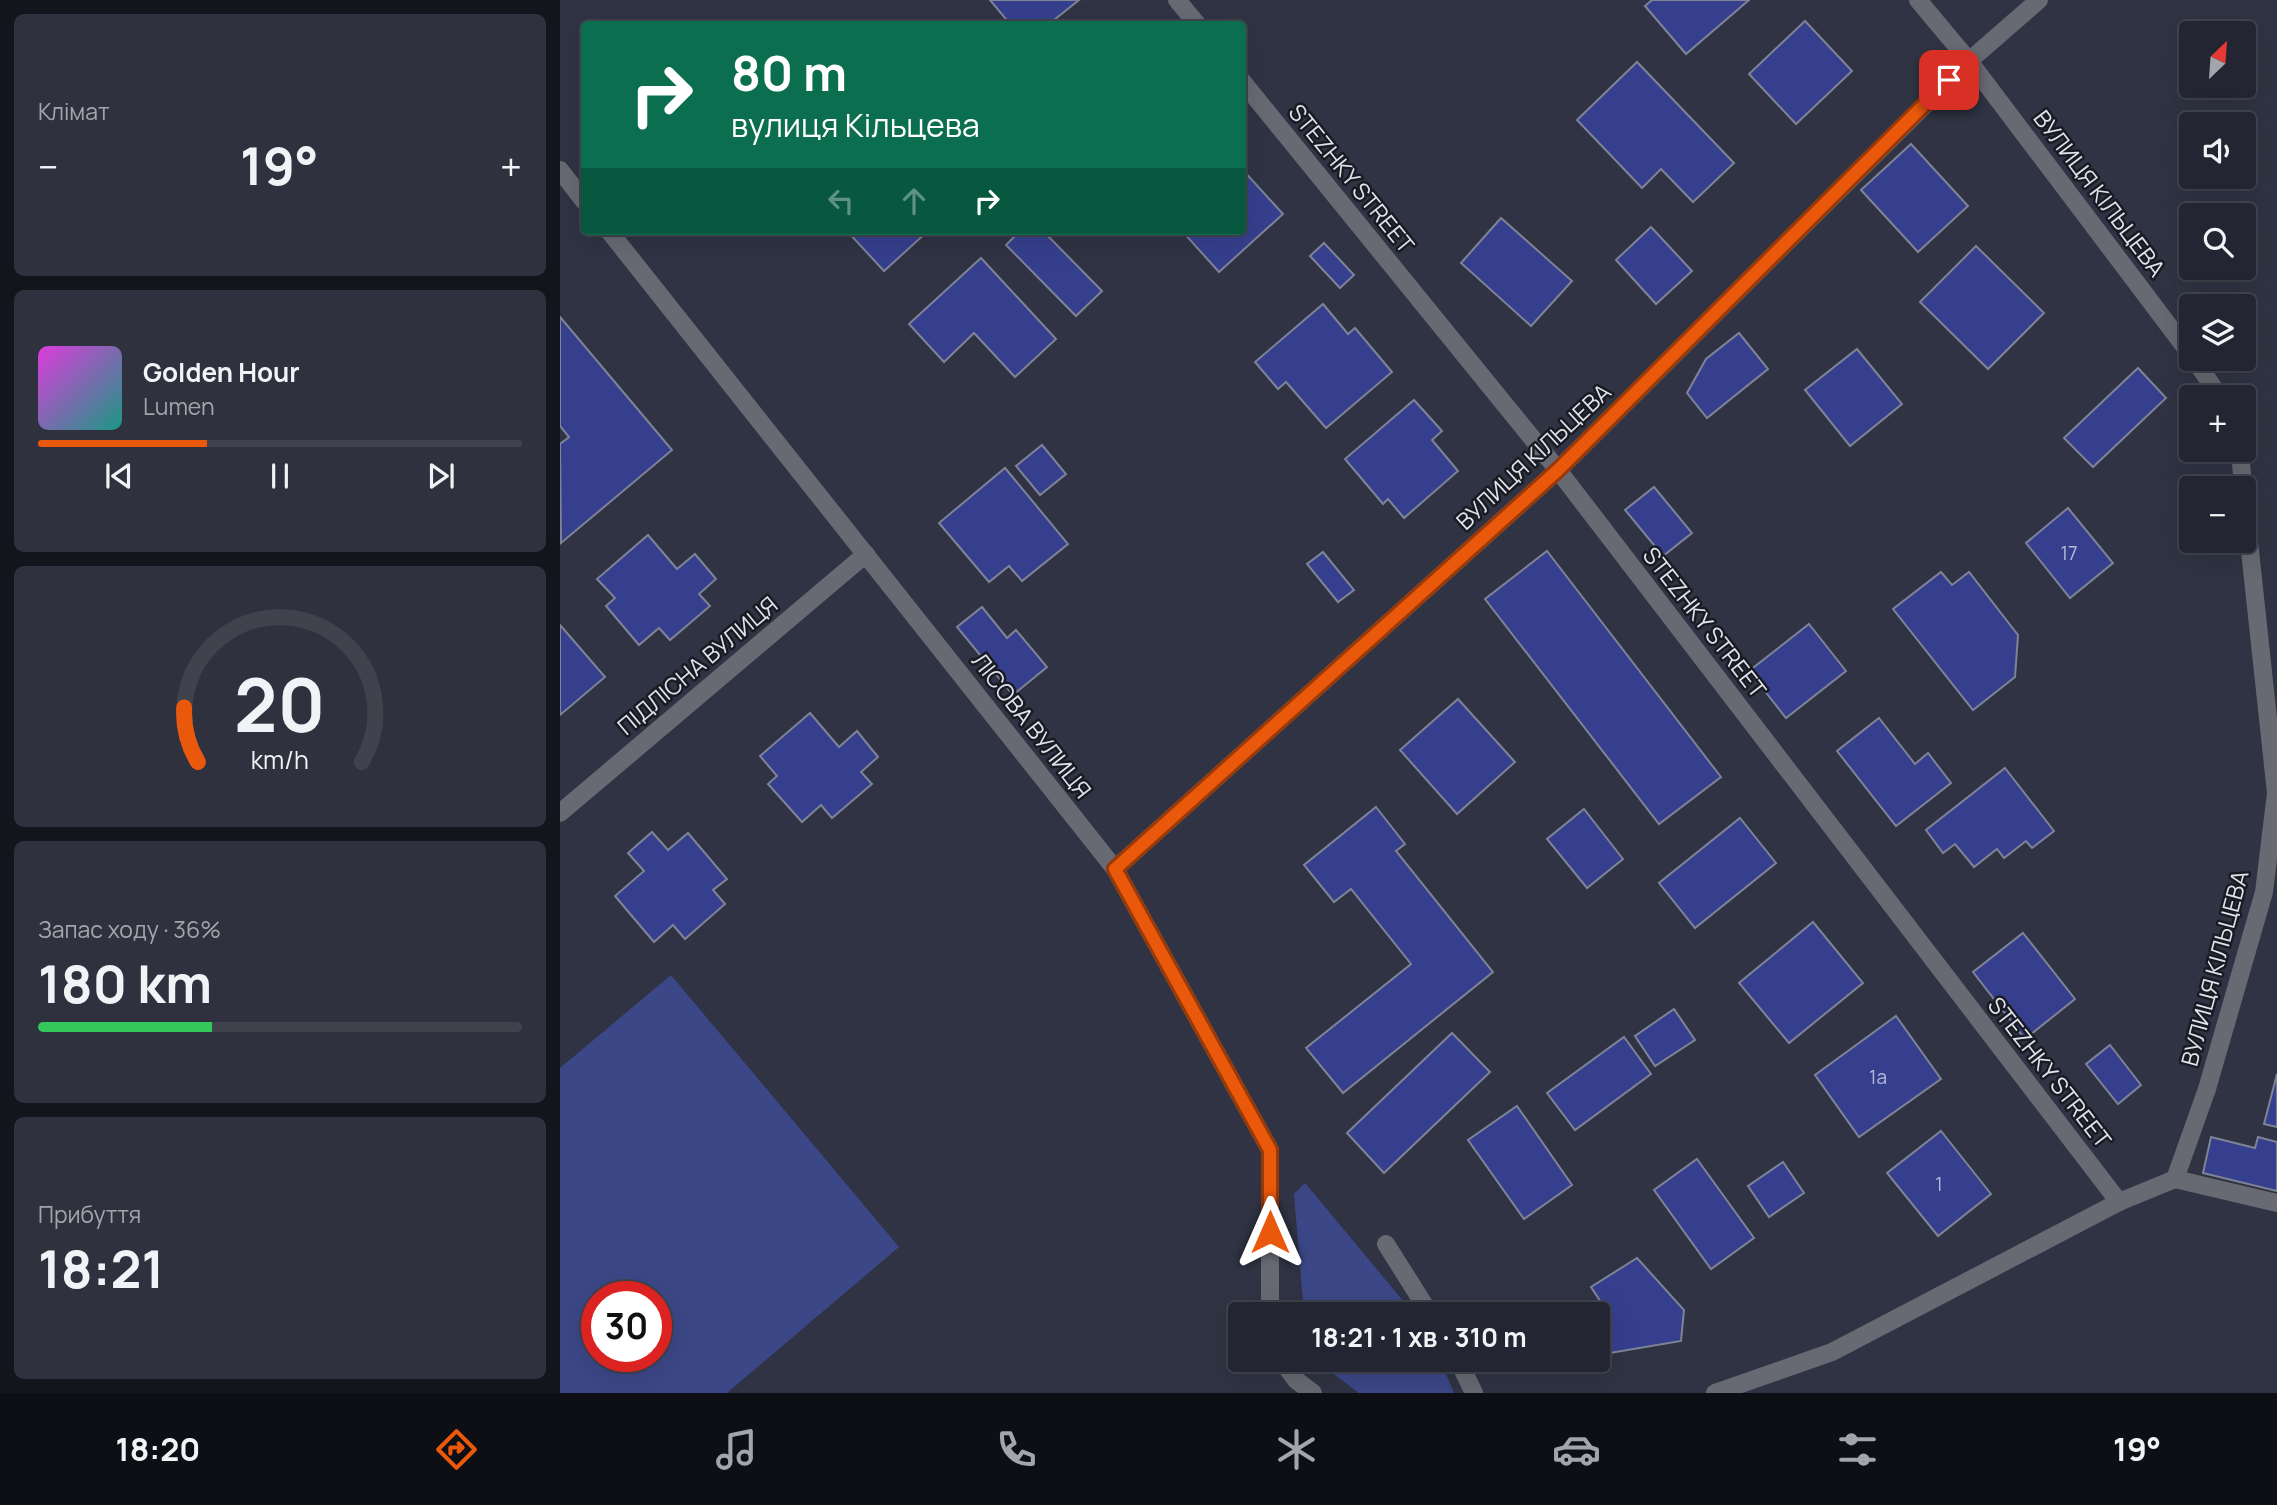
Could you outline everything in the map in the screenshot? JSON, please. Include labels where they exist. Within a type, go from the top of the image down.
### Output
[{"type":"street","points":[[1177,0],[1194,21]]},
{"type":"street","points":[[1918,0],[1969,61]]},
{"type":"street","name":"ВУЛИЦЯ КІЛЬЦЕВА","points":[[1115,869],[1558,470],[1969,61],[2039,0]]},
{"type":"street","name":"ВУЛИЦЯ КІЛЬЦЕВА","points":[[1969,61],[2179,340]]},
{"type":"street","name":"STEZHKY STREET","points":[[1246,86],[1558,470],[2119,1202]]},
{"type":"street","points":[[560,170],[581,197]]},
{"type":"street","name":"ЛІСОВА ВУЛИЦЯ","points":[[611,235],[1115,869],[1270,1150],[1270,1302]]},
{"type":"street","name":"ВУЛИЦЯ КІЛЬЦЕВА","points":[[2175,1179],[2207,1089],[2264,892],[2276,793],[2250,553]]},
{"type":"street","name":"ПІДЛІСНА ВУЛИЦЯ","points":[[560,813],[866,554]]},
{"type":"street","points":[[1715,1393],[1832,1352],[2119,1202],[2175,1179],[2277,1203]]},
{"type":"street","points":[[1386,1244],[1422,1302]]},
{"type":"street","points":[[1290,1372],[1313,1393]]},
{"type":"street","points":[[1464,1372],[1474,1393]]},
{"type":"shaded area","points":[[671,975],[899,1247],[727,1393],[560,1393],[560,1068]]},
{"type":"shaded area","points":[[1305,1183],[1404,1302],[1303,1302],[1294,1194]]},
{"type":"shaded area","points":[[1331,1372],[1445,1372],[1454,1393],[1359,1393]]},
{"type":"building","points":[[990,0],[1079,0],[1053,21],[1008,21]]},
{"type":"building","points":[[1652,0],[1749,0],[1686,54],[1645,6]]},
{"type":"building","points":[[1805,21],[1852,71],[1796,124],[1749,74]]},
{"type":"building","points":[[1637,62],[1734,163],[1693,202],[1661,169],[1642,188],[1577,120]]},
{"type":"building","points":[[1911,144],[1968,206],[1918,252],[1861,190]]},
{"type":"building","points":[[1246,173],[1283,214],[1219,272],[1186,235],[1246,235]]},
{"type":"building","points":[[1501,218],[1572,281],[1531,326],[1461,263]]},
{"type":"building","points":[[1651,227],[1692,271],[1656,304],[1616,260]]},
{"type":"building","points":[[851,235],[924,235],[884,271]]},
{"type":"building","points":[[1016,235],[1047,235],[1102,291],[1076,316],[1006,245]]},
{"type":"building","points":[[1324,243],[1354,275],[1340,288],[1310,256]]},
{"type":"building","points":[[1976,246],[2044,313],[1988,369],[1920,302]]},
{"type":"building","points":[[981,258],[1056,339],[1015,377],[974,333],[944,362],[909,324]]},
{"type":"building","points":[[1323,304],[1348,334],[1355,328],[1392,372],[1326,428],[1286,382],[1278,389],[1255,362]]},
{"type":"building","points":[[560,317],[672,450],[561,543],[560,444],[569,437],[560,426]]},
{"type":"building","points":[[1739,333],[1768,369],[1707,418],[1687,393],[1706,359]]},
{"type":"building","points":[[1857,349],[1902,404],[1850,446],[1805,390]]},
{"type":"building","points":[[2138,368],[2166,398],[2093,467],[2064,438]]},
{"type":"building","points":[[1414,400],[1442,431],[1432,440],[1458,471],[1404,518],[1388,499],[1383,504],[1345,459]]},
{"type":"building","points":[[1042,445],[1066,474],[1040,495],[1016,466]]},
{"type":"building","points":[[1005,468],[1068,544],[1022,581],[1009,566],[989,582],[939,523]]},
{"type":"building","points":[[1654,487],[1692,533],[1663,556],[1625,510]]},
{"type":"building","points":[[2068,508],[2113,563],[2070,598],[2026,543]]},
{"type":"building","points":[[648,535],[677,569],[695,554],[716,579],[699,594],[710,606],[670,640],[659,628],[639,645],[606,606],[615,598],[597,579]]},
{"type":"building","points":[[1547,551],[1721,777],[1659,824],[1485,599]]},
{"type":"building","points":[[1323,552],[1354,590],[1338,602],[1307,564]]},
{"type":"building","points":[[1941,572],[1952,585],[1969,572],[2018,635],[2015,677],[1973,710],[1893,609]]},
{"type":"building","points":[[982,607],[1007,638],[1016,630],[1047,667],[1013,695],[957,627]]},
{"type":"building","points":[[1809,624],[1846,671],[1786,718],[1749,671]]},
{"type":"building","points":[[560,625],[605,677],[560,715]]},
{"type":"building","points":[[1458,699],[1515,762],[1457,814],[1400,750]]},
{"type":"building","points":[[810,713],[839,747],[857,731],[878,757],[861,772],[872,784],[832,818],[821,805],[802,822],[768,784],[777,776],[760,756]]},
{"type":"building","points":[[1879,718],[1915,764],[1928,753],[1951,783],[1896,826],[1837,751]]},
{"type":"building","points":[[2005,768],[2054,831],[2032,848],[2026,841],[2004,858],[1997,849],[1974,867],[1955,844],[1943,853],[1926,830]]},
{"type":"building","points":[[1376,807],[1405,844],[1396,851],[1493,972],[1343,1093],[1306,1048],[1411,964],[1351,889],[1334,902],[1304,865]]},
{"type":"building","points":[[1584,809],[1623,859],[1587,888],[1547,839]]},
{"type":"building","points":[[1740,818],[1776,863],[1695,928],[1659,883]]},
{"type":"building","points":[[652,832],[668,850],[688,833],[727,879],[713,890],[725,904],[685,939],[673,925],[654,942],[615,896],[644,871],[628,853]]},
{"type":"building","points":[[1813,922],[1863,983],[1789,1043],[1739,983]]},
{"type":"building","points":[[2023,933],[2075,999],[2025,1039],[1973,972]]},
{"type":"building","points":[[1674,1009],[1695,1040],[1655,1066],[1635,1036]]},
{"type":"building","points":[[1896,1016],[1941,1079],[1859,1137],[1815,1075]]},
{"type":"building","points":[[1452,1033],[1490,1072],[1384,1173],[1347,1133]]},
{"type":"building","points":[[1624,1037],[1651,1074],[1575,1130],[1547,1093]]},
{"type":"building","points":[[2110,1045],[2141,1085],[2118,1104],[2086,1064]]},
{"type":"building","points":[[2277,1074],[2277,1127],[2264,1124]]},
{"type":"building","points":[[1517,1106],[1572,1185],[1524,1219],[1468,1140]]},
{"type":"building","points":[[1941,1131],[1991,1194],[1938,1236],[1887,1173]]},
{"type":"building","points":[[2211,1137],[2255,1148],[2258,1137],[2277,1142],[2277,1191],[2203,1173]]},
{"type":"building","points":[[1697,1159],[1754,1238],[1711,1269],[1654,1190]]},
{"type":"building","points":[[1783,1162],[1804,1193],[1769,1217],[1748,1186]]},
{"type":"building","points":[[1637,1258],[1684,1310],[1681,1341],[1610,1353],[1610,1302],[1601,1302],[1591,1287]]},
{"type":"route","points":[[1270,1232],[1270,1150],[1115,869],[1558,470],[1949,80]]}]
